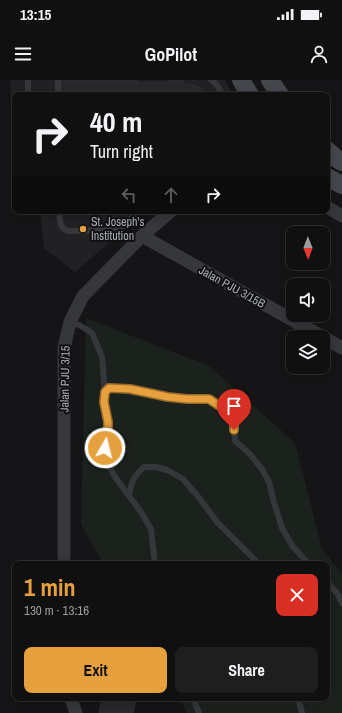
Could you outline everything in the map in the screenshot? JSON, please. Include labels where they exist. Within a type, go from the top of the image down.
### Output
[{"type":"main road","points":[[241,80],[248,92]]},
{"type":"main road","points":[[270,80],[278,92]]},
{"type":"main road","points":[[330,153],[342,162]]},
{"type":"main road","points":[[330,179],[342,185]]},
{"type":"street","points":[[330,209],[342,216]]},
{"type":"street","name":"Jalan PJU 3/15","points":[[64,561],[64,348],[70,322],[83,296],[142,236],[168,214]]},
{"type":"street","name":"Jalan PJU 3/15B","points":[[142,236],[310,330]]},
{"type":"street","name":"Jalan PJU 3/15B","points":[[330,341],[342,348]]},
{"type":"street","points":[[72,701],[76,713]]},
{"type":"lane","points":[[28,80],[28,92]]},
{"type":"lane","points":[[58,80],[58,92]]},
{"type":"lane","points":[[211,80],[216,83],[221,92]]},
{"type":"lane","points":[[60,214],[61,225],[65,230],[70,231],[113,230],[122,227],[136,214]]},
{"type":"lane","points":[[70,322],[79,325],[92,333],[102,357],[105,392],[104,402],[108,422],[108,437],[105,448],[108,464],[115,478],[129,495],[151,529],[155,561]]},
{"type":"lane","points":[[105,392],[109,388],[130,389],[168,397],[209,399],[224,409],[234,418],[235,441],[249,453],[262,469],[268,482],[282,528],[293,547],[306,561]]},
{"type":"lane","points":[[129,495],[132,480],[144,467],[156,467],[167,470],[183,479],[217,522],[256,561]]},
{"type":"lane","points":[[330,585],[337,593],[342,603]]},
{"type":"lane","points":[[194,701],[199,713]]},
{"type":"lane","points":[[299,701],[302,713]]},
{"type":"shaded area","points":[[10,80],[225,80],[231,92],[12,92],[12,122]]},
{"type":"shaded area","name":"St. Joseph's Institution","points":[[40,214],[143,214],[75,272],[44,248]]},
{"type":"shaded area","points":[[86,318],[209,366],[295,443],[322,549],[342,573],[342,713],[187,713],[181,701],[330,701],[330,561],[101,561],[81,524]]},
{"type":"building","points":[[61,80],[137,80],[137,83],[183,80],[183,84],[201,88],[205,92],[61,92]]},
{"type":"building","points":[[102,701],[135,701],[133,713],[99,713]]},
{"type":"place","name":"St. Joseph's Institution","points":[[83,229]]},
{"type":"route","points":[[105,448],[108,437],[108,422],[104,402],[105,392],[109,388],[130,389],[168,397],[209,399],[234,418],[234,430]]}]
